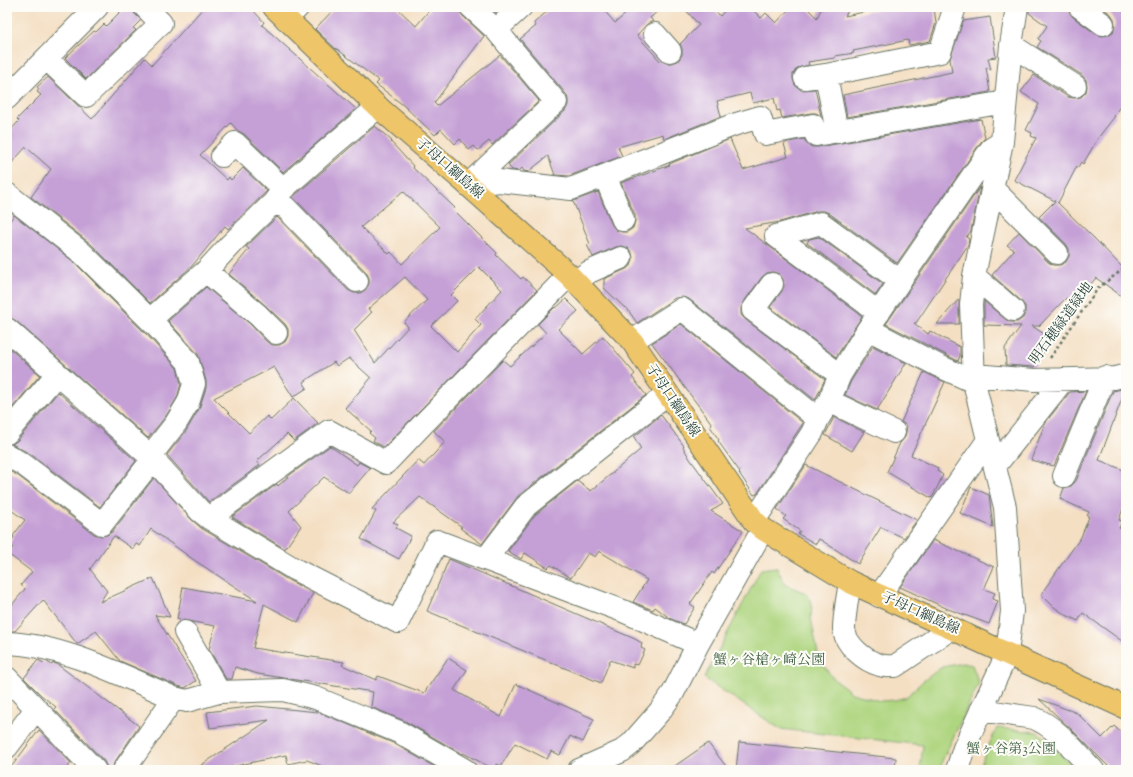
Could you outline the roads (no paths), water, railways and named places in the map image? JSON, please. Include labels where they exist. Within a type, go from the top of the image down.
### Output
[{"type":"main road","name":"子母口綱島線","points":[[286,11],[378,107],[572,278],[632,341],[667,394],[759,525],[850,582],[1126,708]]},
{"type":"street","points":[[7,98],[97,7]]},
{"type":"street","points":[[47,58],[86,96],[161,23],[145,7]]},
{"type":"street","points":[[468,185],[556,102],[496,30],[472,7]]},
{"type":"street","points":[[496,30],[522,7]]},
{"type":"street","points":[[805,78],[940,52],[955,7]]},
{"type":"street","points":[[1080,7],[1103,24]]},
{"type":"street","points":[[957,770],[964,748],[1007,654],[1012,611],[1005,507],[974,379],[970,305],[974,276],[1002,142],[1011,45],[1011,9]]},
{"type":"street","points":[[655,34],[670,51]]},
{"type":"street","points":[[1011,45],[1075,86]]},
{"type":"street","points":[[826,75],[837,132]]},
{"type":"street","points":[[468,185],[500,181],[571,189],[726,128],[760,117],[765,134],[813,125],[816,135],[1005,102]]},
{"type":"street","points":[[150,320],[206,271],[279,195],[333,145],[378,107]]},
{"type":"street","points":[[579,770],[613,757],[631,744],[666,702],[698,644],[759,525],[812,433],[840,375],[900,281],[991,149],[1002,142]]},
{"type":"street","points":[[222,156],[235,143],[279,195],[285,207],[357,281]]},
{"type":"street","points":[[605,176],[623,220]]},
{"type":"street","points":[[993,189],[1057,253]]},
{"type":"street","points":[[7,194],[82,253],[150,320],[188,362],[194,384],[188,403],[176,423],[156,450],[153,459],[102,524],[24,465],[7,456]]},
{"type":"street","points":[[900,281],[821,223],[776,236],[874,321],[937,366],[974,379],[1034,380],[1105,377],[1115,378],[1126,375]]},
{"type":"street","points":[[208,518],[329,431],[386,463],[424,423],[572,278],[621,258]]},
{"type":"street","points":[[206,271],[258,315],[276,333]]},
{"type":"street","points":[[974,276],[1013,310]]},
{"type":"street","points":[[772,284],[753,310],[840,375]]},
{"type":"street","points":[[632,341],[682,309],[823,410],[894,432]]},
{"type":"street","points":[[7,329],[153,459],[208,518],[296,570],[398,622],[437,541],[623,612],[698,644]]},
{"type":"street","points":[[7,433],[57,374]]},
{"type":"street","points":[[1064,476],[1105,377]]},
{"type":"street","points":[[995,466],[1064,379]]},
{"type":"street","points":[[486,559],[526,506],[667,394]]},
{"type":"street","points":[[879,596],[988,440]]},
{"type":"street","points":[[850,582],[844,629],[851,644],[871,662],[883,666],[895,666],[952,628]]},
{"type":"street","points":[[184,632],[219,692]]},
{"type":"street","points":[[7,643],[26,644],[66,654],[174,698],[187,701],[219,692],[283,690],[316,698],[399,732],[465,770]]},
{"type":"street","points":[[7,678],[94,770]]},
{"type":"street","points":[[124,770],[174,698]]},
{"type":"street","points":[[7,747],[36,709]]},
{"type":"street","points":[[981,710],[1034,718],[1040,721],[1052,728],[1093,770]]},
{"type":"park label","name":"蟹ヶ谷槍ヶ崎公園","points":[[769,661]]},
{"type":"park label","name":"蟹ヶ谷第3公園","points":[[1011,750]]}]
